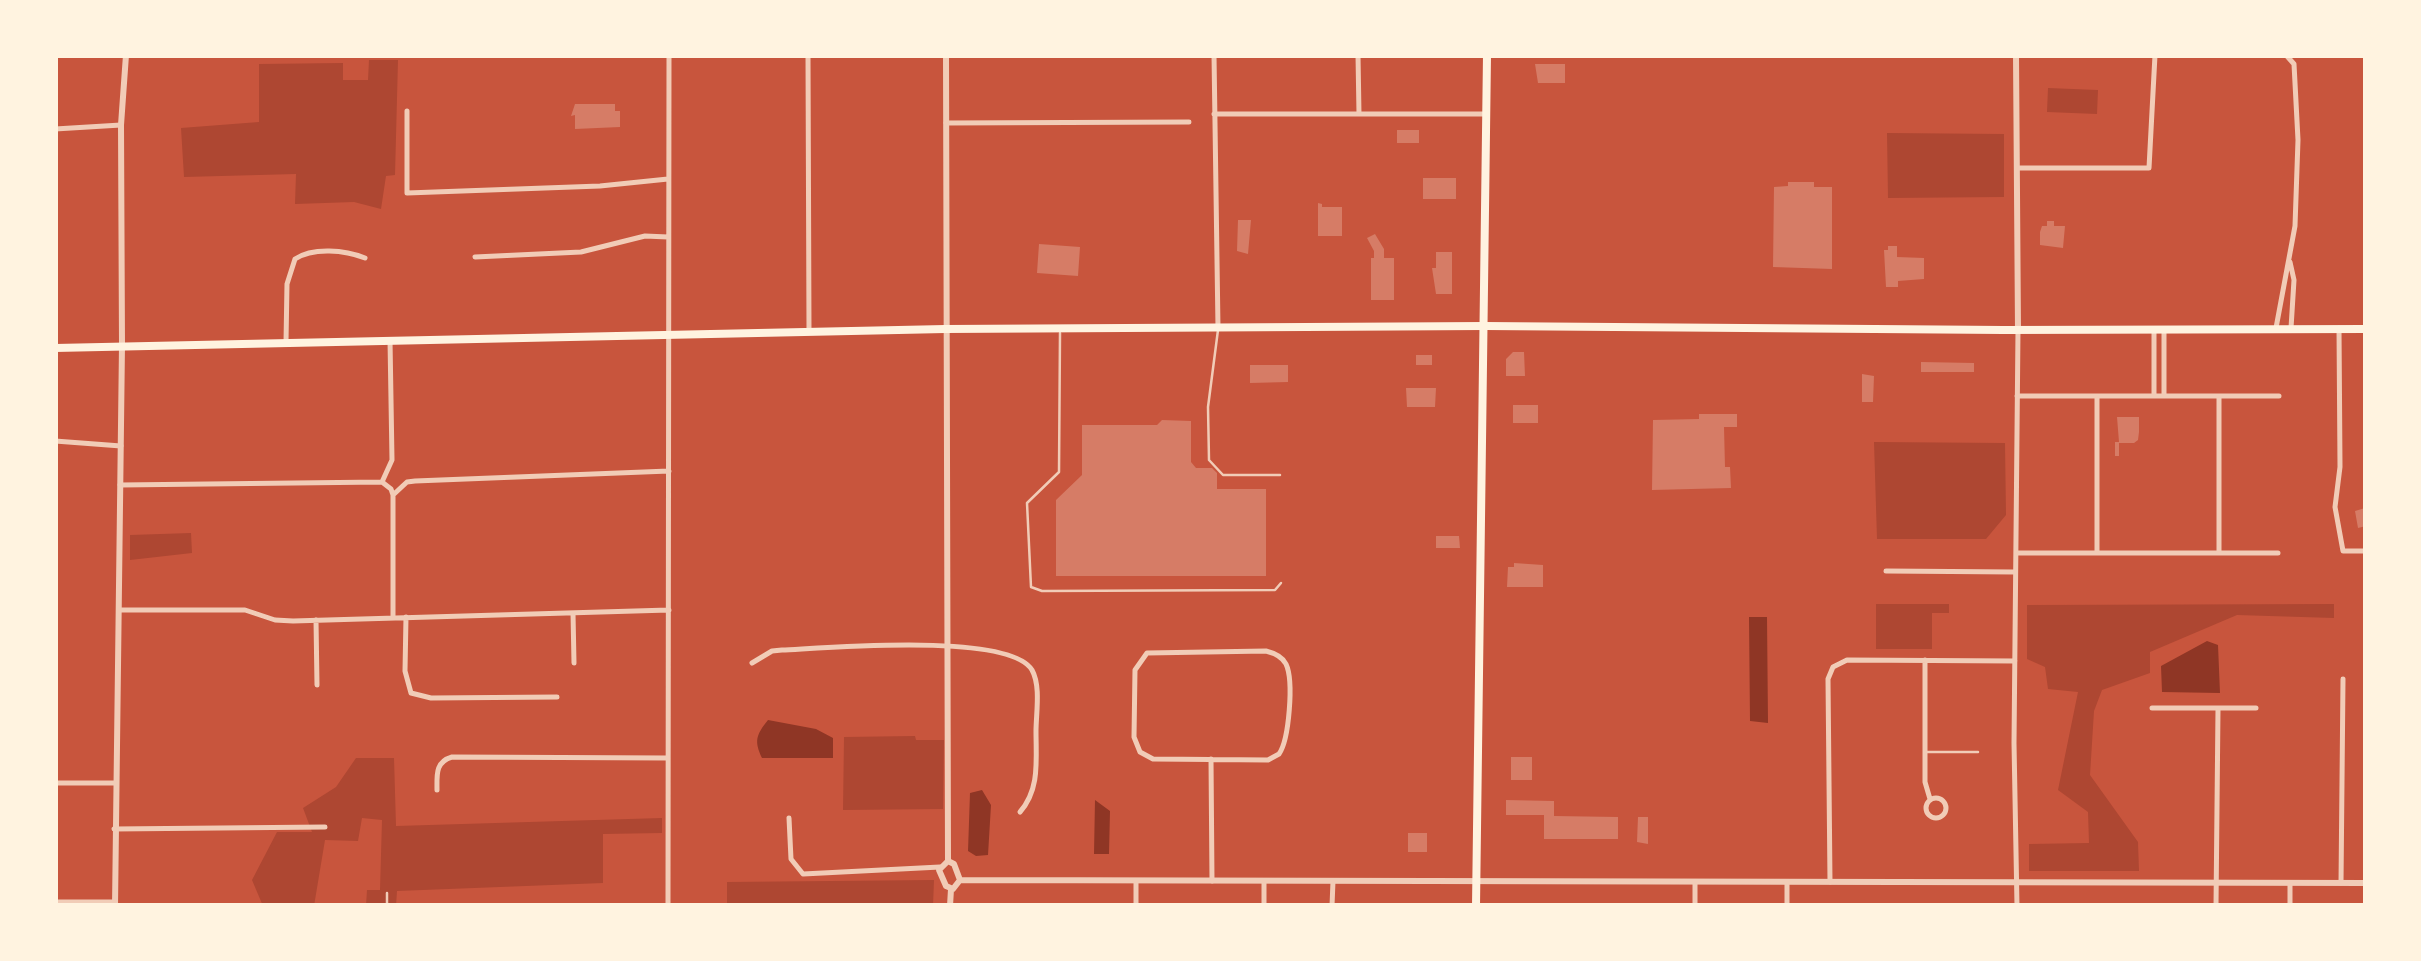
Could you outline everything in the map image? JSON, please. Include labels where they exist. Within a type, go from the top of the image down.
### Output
[{"type":"main road","points":[[1476,906],[1487,55]]},
{"type":"main road","points":[[55,348],[945,329],[2366,328]]},
{"type":"street","points":[[55,902],[115,904],[121,125],[126,55]]},
{"type":"street","points":[[668,906],[669,55]]},
{"type":"street","points":[[808,55],[808,331]]},
{"type":"street","points":[[946,55],[948,861]]},
{"type":"street","points":[[1214,55],[1218,328]]},
{"type":"street","points":[[1358,55],[1359,114]]},
{"type":"street","points":[[2016,55],[2017,906]]},
{"type":"street","points":[[2017,168],[2149,168],[2155,55]]},
{"type":"street","points":[[2276,328],[2295,226],[2298,140],[2294,64],[2286,55]]},
{"type":"street","points":[[408,111],[407,193],[600,186],[668,179]]},
{"type":"street","points":[[1201,122],[1214,118],[1487,114]]},
{"type":"street","points":[[946,123],[1189,122]]},
{"type":"street","points":[[55,129],[121,125]]},
{"type":"street","points":[[476,257],[580,252],[645,236],[668,237]]},
{"type":"street","points":[[286,343],[288,277],[295,259],[308,252],[339,252],[365,258]]},
{"type":"street","points":[[2290,262],[2294,280],[2291,328]]},
{"type":"street","points":[[2340,328],[2340,467],[2335,507],[2343,551],[2366,551]]},
{"type":"street","points":[[2154,396],[2159,329]]},
{"type":"street","points":[[2159,329],[2164,396]]},
{"type":"street","points":[[390,340],[392,460],[385,484],[392,495],[393,618]]},
{"type":"street","points":[[2017,396],[2279,396]]},
{"type":"street","points":[[2097,396],[2097,553]]},
{"type":"street","points":[[2219,396],[2219,553]]},
{"type":"street","points":[[55,442],[120,446]]},
{"type":"street","points":[[392,495],[415,480],[669,470]]},
{"type":"street","points":[[120,484],[385,484]]},
{"type":"street","points":[[2016,553],[2278,553]]},
{"type":"street","points":[[1886,571],[2015,572]]},
{"type":"street","points":[[120,610],[254,611],[282,620],[316,620],[668,610]]},
{"type":"street","points":[[573,612],[574,663]]},
{"type":"street","points":[[406,618],[410,694],[431,698],[557,697]]},
{"type":"street","points":[[316,620],[317,685]]},
{"type":"street","points":[[752,663],[772,651],[782,650],[946,646],[1007,654],[1031,668],[1036,689],[1035,783],[1032,798],[1020,812]]},
{"type":"street","points":[[1155,651],[1266,651],[1281,658],[1288,669],[1288,733],[1284,748],[1268,760],[1211,759],[1153,759],[1140,752],[1134,737],[1135,670],[1140,658],[1155,651]]},
{"type":"street","points":[[1830,882],[1828,680],[1833,667],[1846,660],[2015,661]]},
{"type":"street","points":[[1925,660],[1925,782],[1930,799]]},
{"type":"street","points":[[2342,884],[2343,678]]},
{"type":"street","points":[[2152,708],[2256,708]]},
{"type":"street","points":[[2216,906],[2218,709]]},
{"type":"street","points":[[437,790],[438,767],[452,758],[668,758]]},
{"type":"street","points":[[1211,759],[1212,881]]},
{"type":"street","points":[[55,783],[115,783]]},
{"type":"street","points":[[1930,799],[1941,799],[1946,804],[1941,817],[1934,818],[1926,812],[1930,799]]},
{"type":"street","points":[[790,818],[791,859],[803,874],[940,867],[948,861]]},
{"type":"street","points":[[114,829],[325,827]]},
{"type":"street","points":[[948,861],[954,864],[960,880],[958,887],[950,889]]},
{"type":"street","points":[[940,867],[950,889],[950,906]]},
{"type":"street","points":[[960,880],[2366,884]]},
{"type":"street","points":[[1136,880],[1136,906]]},
{"type":"street","points":[[1264,881],[1264,906]]},
{"type":"street","points":[[1332,906],[1333,881]]},
{"type":"street","points":[[1695,882],[1695,906]]},
{"type":"street","points":[[1786,882],[1786,906]]},
{"type":"street","points":[[2290,883],[2290,906]]},
{"type":"lane","points":[[1218,328],[1208,407],[1209,460],[1223,475],[1280,475]]},
{"type":"lane","points":[[1060,329],[1059,472],[1026,503],[1030,587],[1275,590],[1281,583]]},
{"type":"lane","points":[[1925,752],[1978,752]]},
{"type":"lane","points":[[386,893],[387,906]]},
{"type":"shaded area","points":[[369,60],[398,60],[395,175],[386,176],[381,209],[354,202],[295,204],[296,174],[184,177],[181,128],[259,122],[259,64],[343,63],[343,80],[368,80]]},
{"type":"shaded area","points":[[2048,88],[2098,90],[2097,114],[2047,112]]},
{"type":"shaded area","points":[[1887,133],[2004,134],[2004,197],[1888,198]]},
{"type":"shaded area","points":[[1874,442],[2005,443],[2006,515],[1986,539],[1877,539]]},
{"type":"shaded area","points":[[191,533],[192,553],[130,560],[130,535]]},
{"type":"shaded area","points":[[1876,604],[1949,604],[1949,613],[1932,613],[1932,649],[1876,649]]},
{"type":"shaded area","points":[[2334,604],[2334,618],[2237,615],[2150,652],[2150,673],[2102,690],[2094,711],[2090,775],[2138,842],[2139,871],[2029,871],[2029,844],[2089,843],[2088,812],[2058,790],[2078,692],[2048,689],[2045,667],[2027,659],[2027,605]]},
{"type":"shaded area","points":[[1749,617],[1767,617],[1768,723],[1750,721]]},
{"type":"shaded area","points":[[2207,641],[2218,645],[2220,693],[2162,692],[2161,666]]},
{"type":"shaded area","points":[[768,720],[816,729],[833,738],[833,758],[762,758],[758,738]]},
{"type":"shaded area","points":[[915,736],[916,740],[944,740],[943,809],[843,810],[844,737]]},
{"type":"shaded area","points":[[356,758],[394,758],[396,826],[662,818],[662,833],[603,834],[603,883],[397,891],[396,906],[366,906],[367,890],[380,890],[382,820],[362,818],[358,841],[325,840],[314,906],[263,906],[252,880],[277,832],[312,832],[303,808],[336,787]]},
{"type":"shaded area","points":[[982,790],[991,805],[988,855],[976,856],[968,851],[970,793]]},
{"type":"shaded area","points":[[1095,800],[1110,811],[1109,854],[1094,854]]},
{"type":"shaded area","points":[[934,880],[933,906],[727,906],[727,882]]},
{"type":"building","points":[[1535,64],[1565,64],[1565,83],[1538,83]]},
{"type":"building","points":[[575,104],[615,104],[615,111],[620,111],[620,127],[575,129],[575,115],[571,116]]},
{"type":"building","points":[[1397,130],[1419,130],[1419,143],[1397,143]]},
{"type":"building","points":[[1423,178],[1456,178],[1456,199],[1423,199]]},
{"type":"building","points":[[1788,182],[1832,187],[1832,269],[1773,267],[1774,187],[1788,186]]},
{"type":"building","points":[[1318,203],[1322,207],[1342,207],[1342,236],[1318,236]]},
{"type":"building","points":[[1238,220],[1251,220],[1248,254],[1237,251]]},
{"type":"building","points":[[2047,221],[2065,226],[2063,248],[2040,245],[2040,232]]},
{"type":"building","points":[[1375,234],[1384,249],[1384,258],[1394,258],[1394,300],[1371,300],[1374,251],[1367,238]]},
{"type":"building","points":[[1039,244],[1080,247],[1078,276],[1037,273]]},
{"type":"building","points":[[1897,246],[1897,257],[1924,258],[1924,279],[1898,281],[1898,287],[1886,287],[1884,250]]},
{"type":"building","points":[[1436,252],[1452,252],[1452,294],[1436,294],[1432,268],[1436,268]]},
{"type":"building","points":[[1513,352],[1524,352],[1525,376],[1506,376],[1506,359]]},
{"type":"building","points":[[1416,355],[1432,355],[1432,365],[1416,365]]},
{"type":"building","points":[[1921,362],[1974,363],[1974,372],[1921,372]]},
{"type":"building","points":[[1250,365],[1288,365],[1288,382],[1250,383]]},
{"type":"building","points":[[1862,374],[1874,376],[1873,402],[1862,402]]},
{"type":"building","points":[[1406,388],[1436,388],[1435,407],[1407,407]]},
{"type":"building","points":[[1513,405],[1538,405],[1538,423],[1513,423]]},
{"type":"building","points":[[1699,414],[1737,414],[1737,427],[1724,427],[1725,467],[1730,467],[1731,488],[1652,490],[1653,420],[1699,419]]},
{"type":"building","points":[[2117,417],[2139,417],[2138,440],[2119,443],[2119,456],[2115,456],[2115,442],[2119,442]]},
{"type":"building","points":[[1162,420],[1191,421],[1191,462],[1196,468],[1212,468],[1217,473],[1217,489],[1266,489],[1266,576],[1056,576],[1056,500],[1082,475],[1082,425],[1157,425]]},
{"type":"building","points":[[2365,508],[2366,526],[2358,528],[2355,511]]},
{"type":"building","points":[[1436,536],[1459,536],[1460,548],[1436,548]]},
{"type":"building","points":[[1514,563],[1543,565],[1543,587],[1507,587],[1508,567],[1514,567]]},
{"type":"building","points":[[1511,757],[1532,757],[1532,780],[1511,780]]},
{"type":"building","points":[[1506,800],[1554,801],[1554,816],[1618,817],[1618,839],[1544,839],[1544,815],[1506,815]]},
{"type":"building","points":[[1638,817],[1648,817],[1648,844],[1637,842]]},
{"type":"building","points":[[1408,833],[1427,833],[1427,852],[1408,852]]}]
